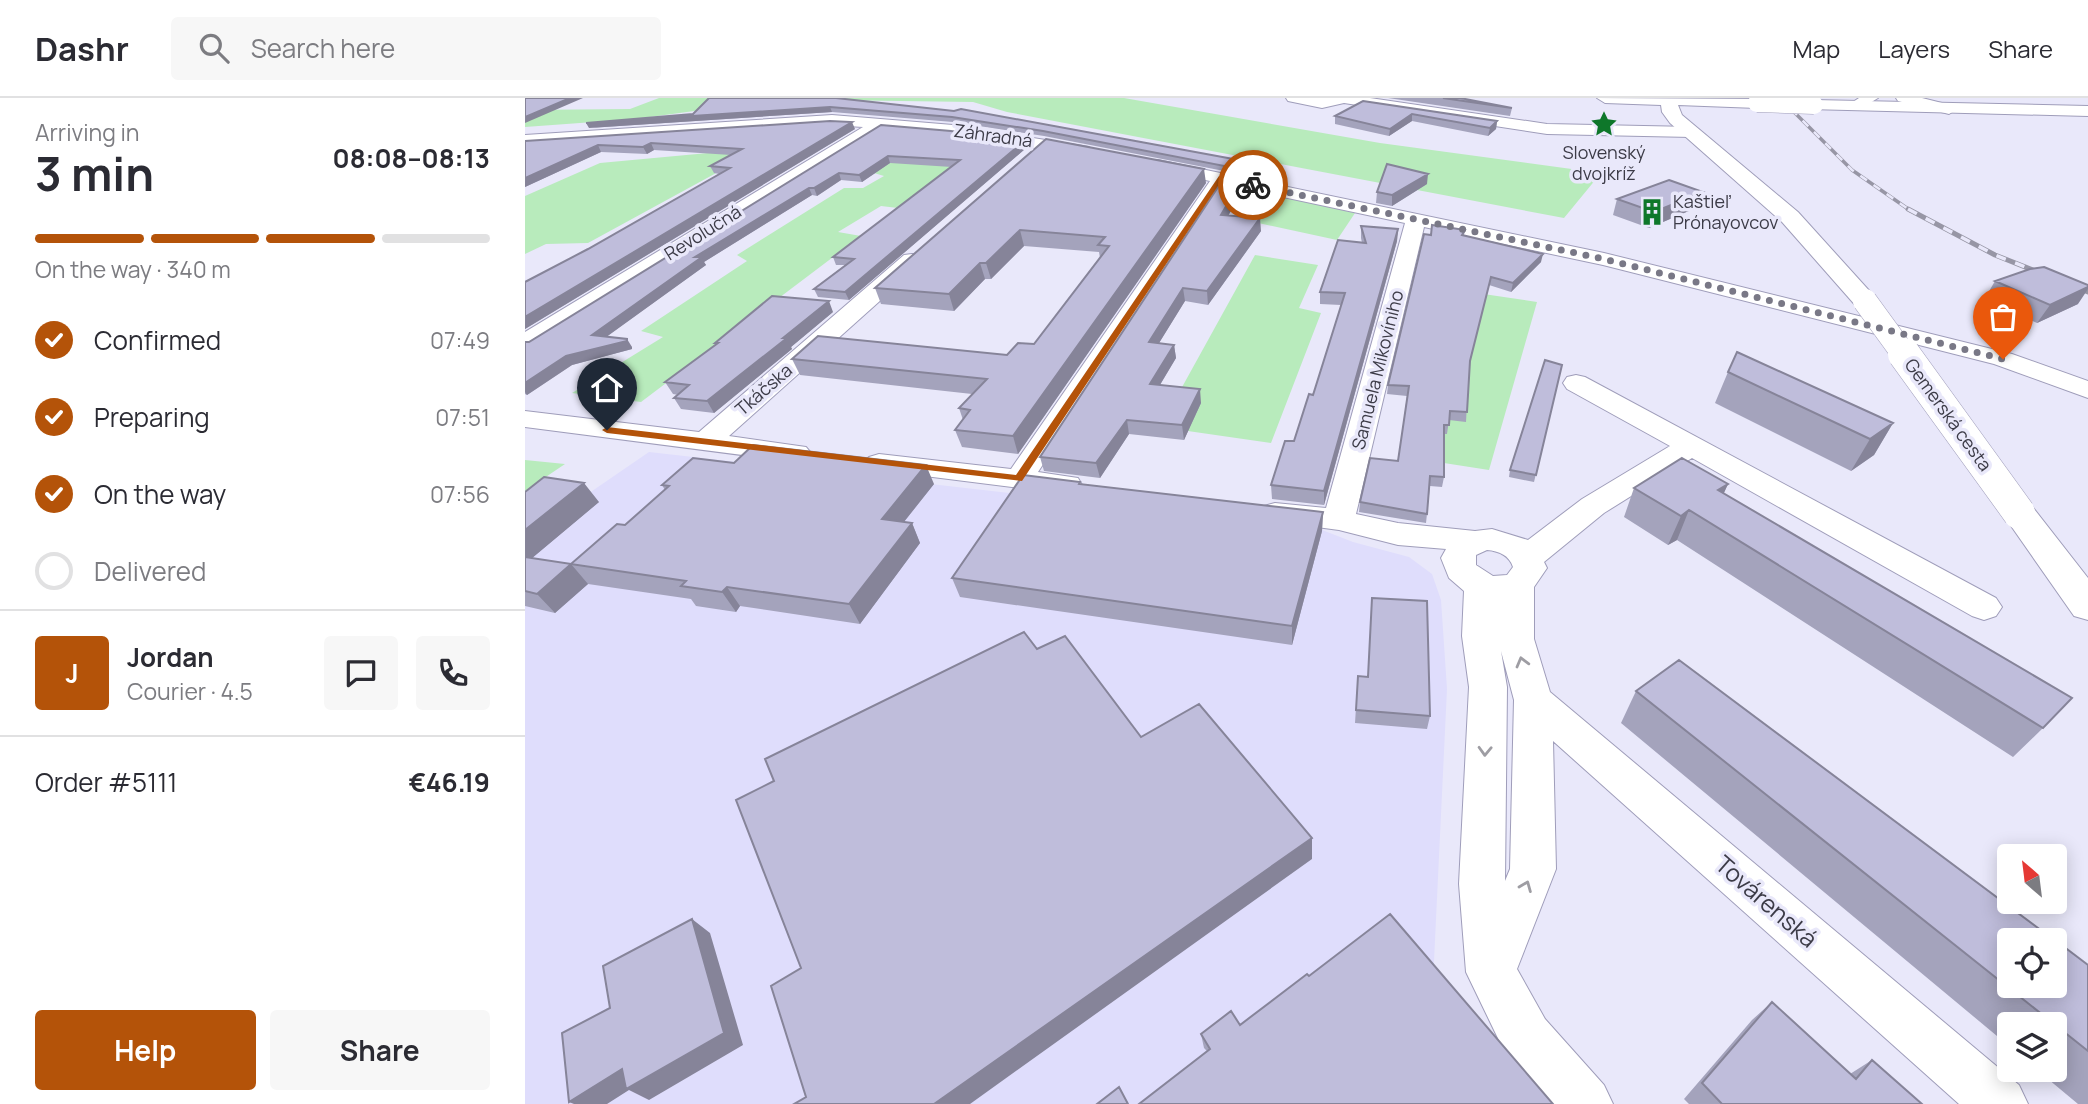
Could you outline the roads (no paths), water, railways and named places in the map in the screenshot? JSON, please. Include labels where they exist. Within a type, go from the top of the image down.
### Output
[{"type":"main road","points":[[1597,98],[1684,125]]},
{"type":"main road","points":[[1605,98],[2088,111]]},
{"type":"main road","points":[[1669,100],[1671,112],[1684,125]]},
{"type":"main road","points":[[1684,125],[1690,108],[1733,102]]},
{"type":"main road","points":[[2014,111],[2088,122]]},
{"type":"main road","name":"Gemerská cesta","points":[[1684,125],[1790,217],[1865,301],[2088,606]]},
{"type":"street","points":[[1293,98],[1322,103],[1341,98],[1547,129],[1684,125]]},
{"type":"street","points":[[1855,106],[1871,98]]},
{"type":"street","points":[[1903,98],[1949,109]]},
{"type":"street","name":"Záhradná","points":[[525,141],[832,120],[881,122],[1044,144],[1112,157]]},
{"type":"street","name":"Revolučná","points":[[525,343],[881,122]]},
{"type":"street","points":[[525,153],[558,139]]},
{"type":"street","points":[[1024,162],[1044,144]]},
{"type":"street","points":[[1139,162],[1416,219]]},
{"type":"street","points":[[1019,479],[1221,178]]},
{"type":"street","name":"Gemerská cesta","points":[[1416,219],[1604,259],[2003,359],[2088,390]]},
{"type":"street","name":"Samuela Mikovíniho","points":[[1339,520],[1416,219]]},
{"type":"street","name":"Tkáčska","points":[[704,443],[931,243]]},
{"type":"street","points":[[1576,383],[1985,607]]},
{"type":"street","points":[[525,419],[1101,490]]},
{"type":"street","points":[[1253,510],[1339,520],[1398,534],[1494,563],[1691,446]]},
{"type":"street","points":[[1491,972],[1533,869],[1533,701],[1494,563]]},
{"type":"street","points":[[1494,563],[1481,636],[1488,687],[1482,872],[1491,972],[1526,1038],[1584,1104]]},
{"type":"street","name":"Továrenská","points":[[1533,701],[2000,1104]]},
{"type":"railway","points":[[1780,98],[1852,170],[1909,209]]},
{"type":"railway","points":[[1909,209],[1995,255],[2088,292]]},
{"type":"place","name":"Slovenský dvojkríž","points":[[1604,124]]},
{"type":"place","name":"Kaštieľ Prónayovcov","points":[[1652,212]]}]
